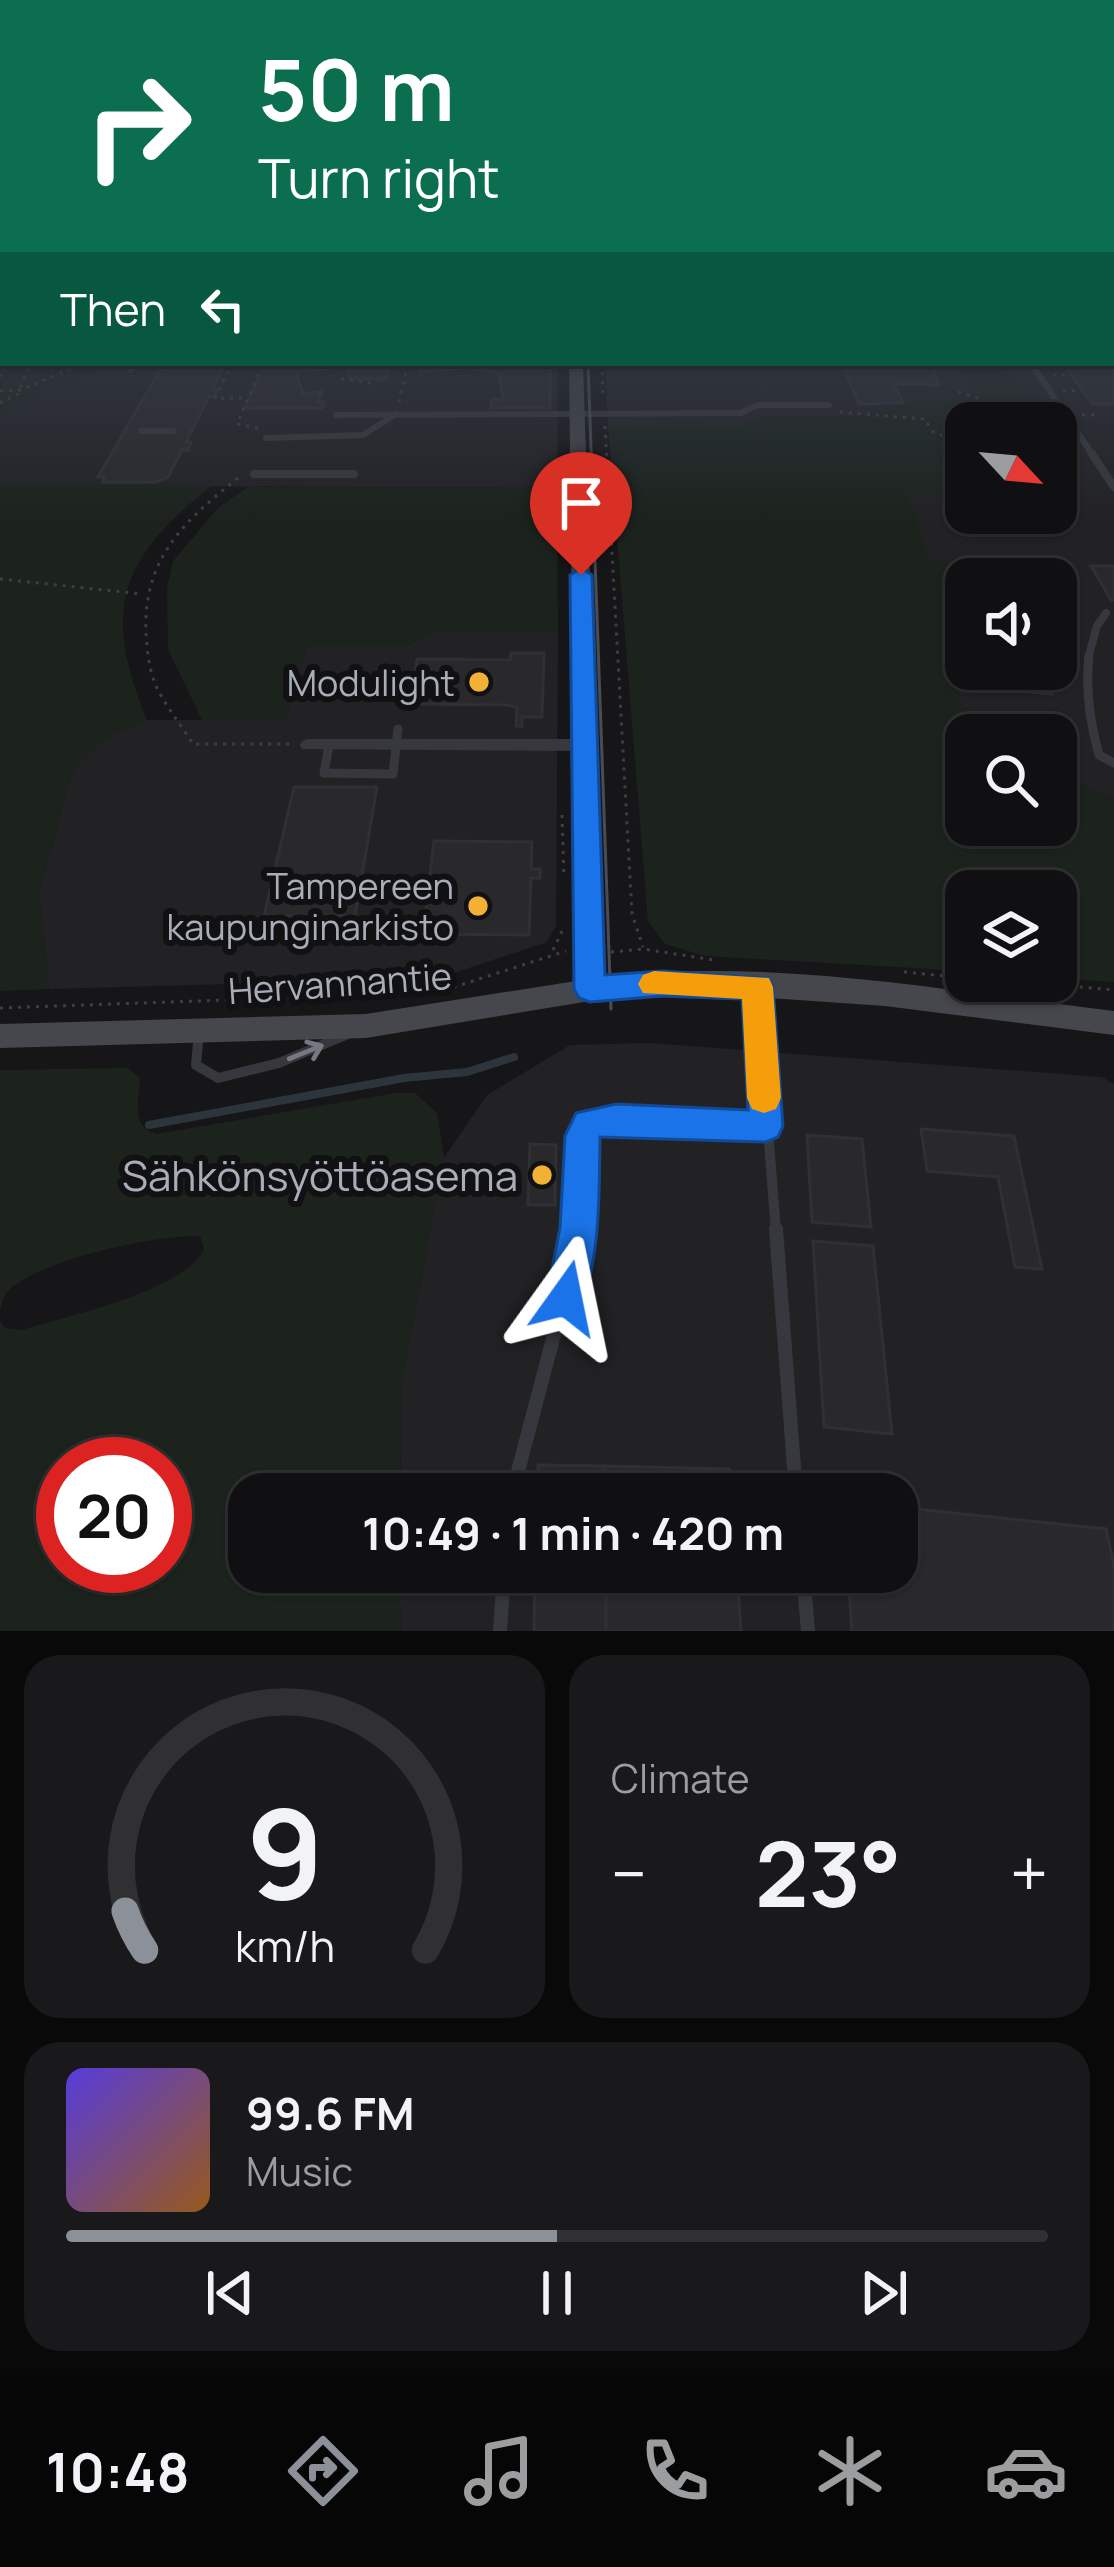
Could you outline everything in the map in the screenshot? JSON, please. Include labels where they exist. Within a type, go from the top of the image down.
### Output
[{"type":"street","points":[[576,370],[590,989]]},
{"type":"street","points":[[308,745],[397,736],[584,745]]},
{"type":"street","name":"Hervannantie","points":[[0,1036],[366,1026],[450,1016],[590,989],[662,983],[758,987],[1114,1023]]},
{"type":"lane","points":[[1036,370],[1114,488]]},
{"type":"lane","points":[[336,415],[741,413],[758,405],[829,405]]},
{"type":"lane","points":[[266,438],[363,435],[397,414]]},
{"type":"lane","points":[[141,431],[174,431]]},
{"type":"lane","points":[[254,474],[354,474]]},
{"type":"lane","points":[[1106,613],[1097,622],[1087,673],[1091,731],[1099,755],[1114,763]]},
{"type":"lane","points":[[329,745],[324,773],[393,774],[397,736]]},
{"type":"lane","points":[[758,987],[794,1473]]},
{"type":"lane","points":[[199,1032],[196,1065],[208,1075],[230,1078],[279,1064],[366,1026]]},
{"type":"lane","points":[[518,1473],[575,1255],[584,1129],[593,1121],[616,1119],[766,1126]]},
{"type":"lane","points":[[500,1631],[503,1593]]},
{"type":"lane","points":[[805,1593],[808,1631]]},
{"type":"path","points":[[21,389],[28,370]]},
{"type":"path","points":[[0,403],[67,370]]},
{"type":"path","points":[[228,370],[213,397],[248,398]]},
{"type":"path","points":[[260,370],[237,424],[281,438]]},
{"type":"path","points":[[397,414],[406,370]]},
{"type":"path","points":[[602,370],[632,914],[644,939],[643,949]]},
{"type":"path","points":[[1051,375],[1068,375]]},
{"type":"path","points":[[340,379],[371,383]]},
{"type":"path","points":[[0,391],[21,389]]},
{"type":"path","points":[[1062,391],[1078,391]]},
{"type":"path","points":[[958,392],[990,402]]},
{"type":"path","points":[[829,405],[850,418],[904,413],[925,419],[932,431],[945,436]]},
{"type":"path","points":[[1077,415],[1100,415]]},
{"type":"path","points":[[239,477],[173,535],[156,560],[144,594],[150,668],[193,744],[308,745]]},
{"type":"path","points":[[0,580],[144,594]]},
{"type":"path","points":[[446,990],[522,966],[553,950],[643,949],[713,960]]},
{"type":"path","points":[[889,971],[945,975]]},
{"type":"path","points":[[1077,987],[1114,990]]},
{"type":"path","points":[[0,1008],[426,993]]},
{"type":"shaded area","points":[[1,370],[99,370],[0,413]]},
{"type":"shaded area","points":[[99,370],[558,370],[557,488],[0,485],[0,413]]},
{"type":"shaded area","points":[[605,370],[1114,370],[1114,799],[1077,783],[1077,714],[966,714],[956,690],[1077,690],[1077,558],[945,558],[945,664],[770,416],[742,426],[608,426]]},
{"type":"shaded area","points":[[962,370],[997,370],[1013,379],[1034,402],[945,402],[945,493],[908,494],[930,560],[945,560],[945,690],[956,690],[967,714],[945,714],[945,846],[1077,846],[1077,783],[1114,799],[1114,982],[1077,979],[1077,870],[945,870],[945,970],[705,956],[665,944],[648,921],[608,426],[742,426],[770,416],[857,416],[910,400],[977,400]]},
{"type":"shaded area","points":[[0,485],[211,486],[156,538],[128,589],[125,647],[147,720],[113,734],[87,753],[71,776],[39,892],[49,989],[0,991]]},
{"type":"shaded area","points":[[248,487],[557,488],[558,632],[435,632],[405,646],[307,646],[286,720],[202,720],[168,649],[167,588],[173,561],[217,509]]},
{"type":"shaded area","points":[[435,632],[558,632],[556,926],[547,942],[439,978],[49,989],[39,892],[71,776],[87,753],[113,734],[147,720],[286,720],[307,646],[405,646]]},
{"type":"shaded area","points":[[650,1043],[1102,1077],[1114,1084],[1114,1631],[401,1631],[400,1593],[918,1593],[918,1473],[400,1473],[402,1379],[444,1158],[487,1095],[570,1045]]},
{"type":"shaded area","points":[[128,1068],[140,1078],[139,1119],[156,1134],[415,1093],[437,1113],[444,1158],[402,1379],[400,1473],[228,1473],[228,1593],[400,1593],[401,1631],[0,1631],[0,1321],[5,1328],[22,1330],[150,1289],[193,1264],[204,1249],[200,1236],[128,1244],[43,1269],[7,1292],[0,1310],[0,1070]]},
{"type":"building","points":[[160,370],[222,370],[212,390],[217,390],[209,396],[186,442],[191,442],[188,450],[182,450],[168,477],[156,482],[103,482],[105,477],[98,477]]},
{"type":"building","points":[[262,370],[315,370],[296,372],[303,394],[322,391],[318,402],[324,402],[322,408],[245,408]]},
{"type":"building","points":[[347,370],[388,370],[386,380],[350,378]]},
{"type":"building","points":[[480,370],[550,370],[550,408],[491,408],[492,399],[503,399],[499,373]]},
{"type":"building","points":[[845,370],[934,370],[939,385],[894,384],[903,403],[859,404]]},
{"type":"building","points":[[1068,370],[1114,370],[1114,404],[1092,404]]},
{"type":"building","points":[[1091,566],[1114,566],[1114,600],[1111,600]]},
{"type":"building","name":"Modulight","points":[[511,653],[544,653],[542,717],[522,717],[522,726],[516,726],[517,707],[411,704],[417,659],[510,660]]},
{"type":"building","points":[[294,787],[377,787],[355,916],[264,916]]},
{"type":"building","name":"Tampereen kaupunginarkisto","points":[[434,841],[532,842],[531,869],[540,869],[540,878],[531,878],[529,935],[423,934]]},
{"type":"building","points":[[921,1129],[1014,1136],[1042,1269],[1015,1267],[998,1177],[927,1171]]},
{"type":"building","points":[[807,1135],[862,1139],[871,1227],[812,1222]]},
{"type":"building","name":"Sähkönsyöttöasema","points":[[530,1144],[556,1145],[555,1205],[528,1205]]},
{"type":"building","points":[[813,1241],[873,1246],[892,1434],[824,1427]]},
{"type":"building","points":[[538,1465],[605,1466],[605,1473],[538,1473]]},
{"type":"building","points":[[605,1466],[729,1469],[729,1473],[605,1473]]},
{"type":"building","points":[[918,1509],[1106,1529],[1114,1565],[1114,1631],[852,1631],[849,1593],[918,1593]]},
{"type":"building","points":[[535,1593],[606,1593],[606,1631],[534,1631]]},
{"type":"building","points":[[606,1593],[738,1593],[741,1631],[606,1631]]},
{"type":"waterway","points":[[149,1125],[404,1078],[467,1072],[514,1057]]},
{"type":"tram line","points":[[588,370],[611,1009]]},
{"type":"slow traffic","points":[[654,984],[758,987],[764,1098]]},
{"type":"place","name":"Modulight","points":[[479,682]]},
{"type":"place","name":"Tampereen kaupunginarkisto","points":[[478,906]]},
{"type":"place","name":"Sähkönsyöttöasema","points":[[542,1175]]},
{"type":"route","points":[[566,1298],[579,1228],[583,1136],[589,1124],[616,1119],[766,1126],[758,987],[662,983],[590,989],[581,575]]}]
